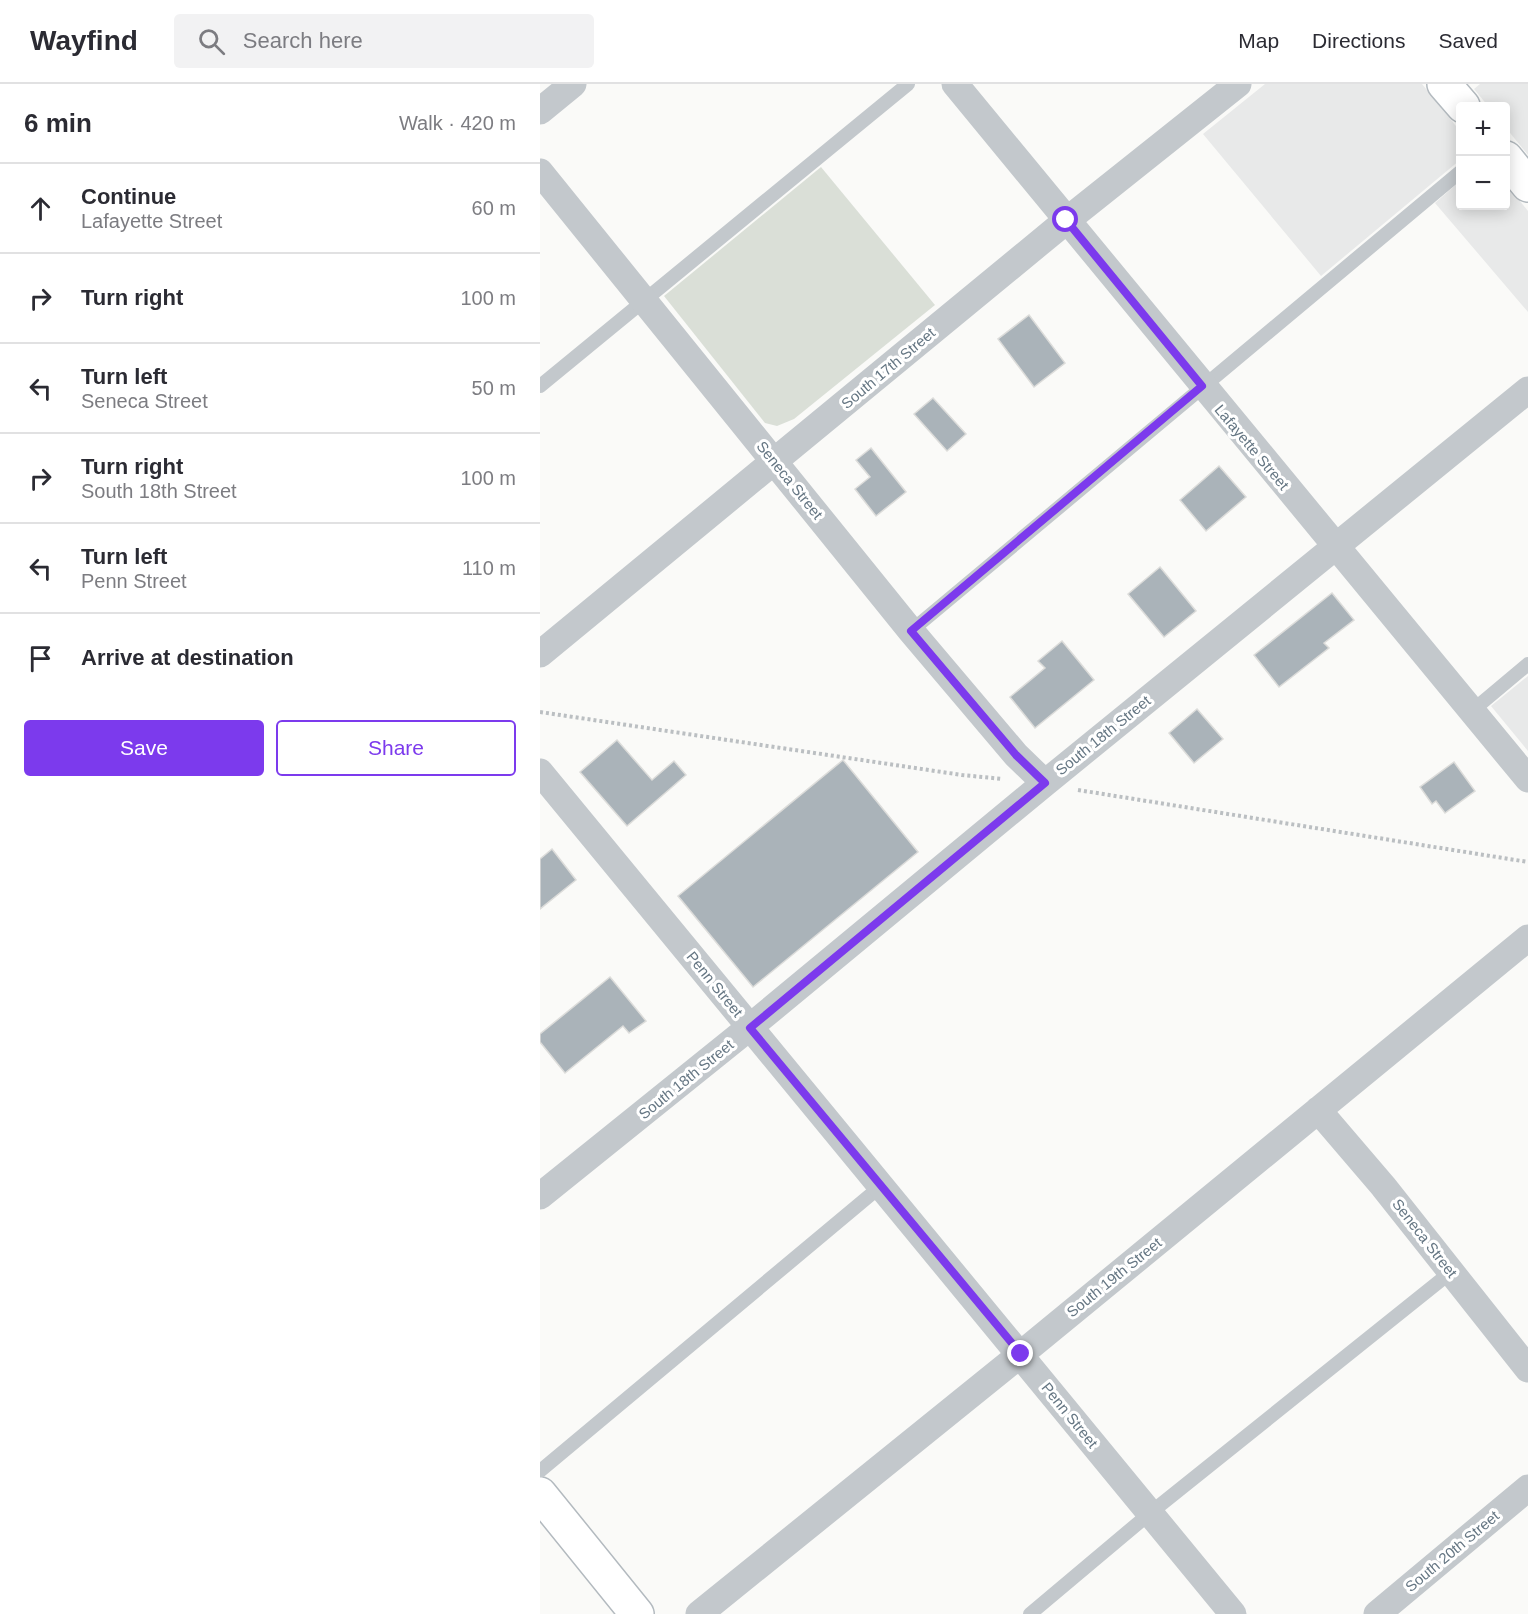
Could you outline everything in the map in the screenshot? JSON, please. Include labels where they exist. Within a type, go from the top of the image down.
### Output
[{"type":"main road","points":[[1444,84],[1460,102]]},
{"type":"main road","points":[[1510,163],[1528,185]]},
{"type":"main road","points":[[540,1494],[637,1614]]},
{"type":"street","points":[[540,111],[573,84]]},
{"type":"street","name":"Lafayette Street","points":[[955,84],[1528,779]]},
{"type":"street","name":"South 17th Street","points":[[540,654],[1066,220],[1238,84]]},
{"type":"street","name":"Seneca Street","points":[[540,172],[911,631],[1016,755],[1045,783]]},
{"type":"street","name":"South 18th Street","points":[[540,1196],[750,1028],[1045,783],[1528,390]]},
{"type":"street","name":"Penn Street","points":[[540,772],[1233,1614]]},
{"type":"street","name":"South 19th Street","points":[[699,1614],[1021,1354],[1528,938]]},
{"type":"street","name":"Seneca Street","points":[[1318,1110],[1383,1186],[1528,1369]]},
{"type":"street","name":"South 20th Street","points":[[1377,1614],[1528,1488]]},
{"type":"lane","points":[[540,386],[908,84]]},
{"type":"lane","points":[[911,631],[1456,176]]},
{"type":"lane","points":[[1472,711],[1528,664]]},
{"type":"lane","points":[[540,1471],[881,1186]]},
{"type":"lane","points":[[1030,1614],[1149,1514],[1451,1272]]},
{"type":"shaded area","points":[[1265,84],[1422,84],[1456,126],[1456,163],[1321,276],[1203,134]]},
{"type":"shaded area","points":[[1480,84],[1528,84],[1528,155],[1510,133],[1510,102],[1485,102],[1474,89]]},
{"type":"shaded area","points":[[821,167],[935,305],[794,419],[777,426],[765,423],[664,296]]},
{"type":"shaded area","points":[[1456,185],[1456,210],[1510,210],[1510,189],[1528,211],[1528,312],[1435,203]]},
{"type":"shaded area","points":[[1528,676],[1528,751],[1491,706]]},
{"type":"building","points":[[1029,315],[1065,363],[1034,387],[998,339]]},
{"type":"building","points":[[933,398],[966,434],[947,451],[914,414]]},
{"type":"building","points":[[871,448],[906,492],[876,516],[855,489],[870,477],[856,460]]},
{"type":"building","points":[[1219,466],[1246,497],[1206,531],[1180,500]]},
{"type":"building","points":[[1160,567],[1196,611],[1164,637],[1128,594]]},
{"type":"building","points":[[1332,593],[1354,620],[1324,643],[1329,648],[1279,687],[1254,655]]},
{"type":"building","points":[[1062,641],[1094,680],[1035,728],[1010,697],[1045,668],[1038,661]]},
{"type":"building","points":[[1197,709],[1223,739],[1194,763],[1169,733]]},
{"type":"building","points":[[617,740],[652,780],[674,761],[686,775],[627,826],[580,772]]},
{"type":"building","points":[[843,760],[918,852],[753,987],[678,896]]},
{"type":"building","points":[[1454,762],[1475,791],[1445,813],[1436,801],[1432,804],[1420,787]]},
{"type":"building","points":[[552,849],[576,880],[540,909],[540,859]]},
{"type":"building","points":[[610,977],[646,1021],[629,1033],[623,1026],[565,1073],[540,1042],[540,1034]]},
{"type":"route","points":[[1021,1354],[750,1028],[1045,783],[1016,755],[911,631],[1202,386],[1066,220]]}]
